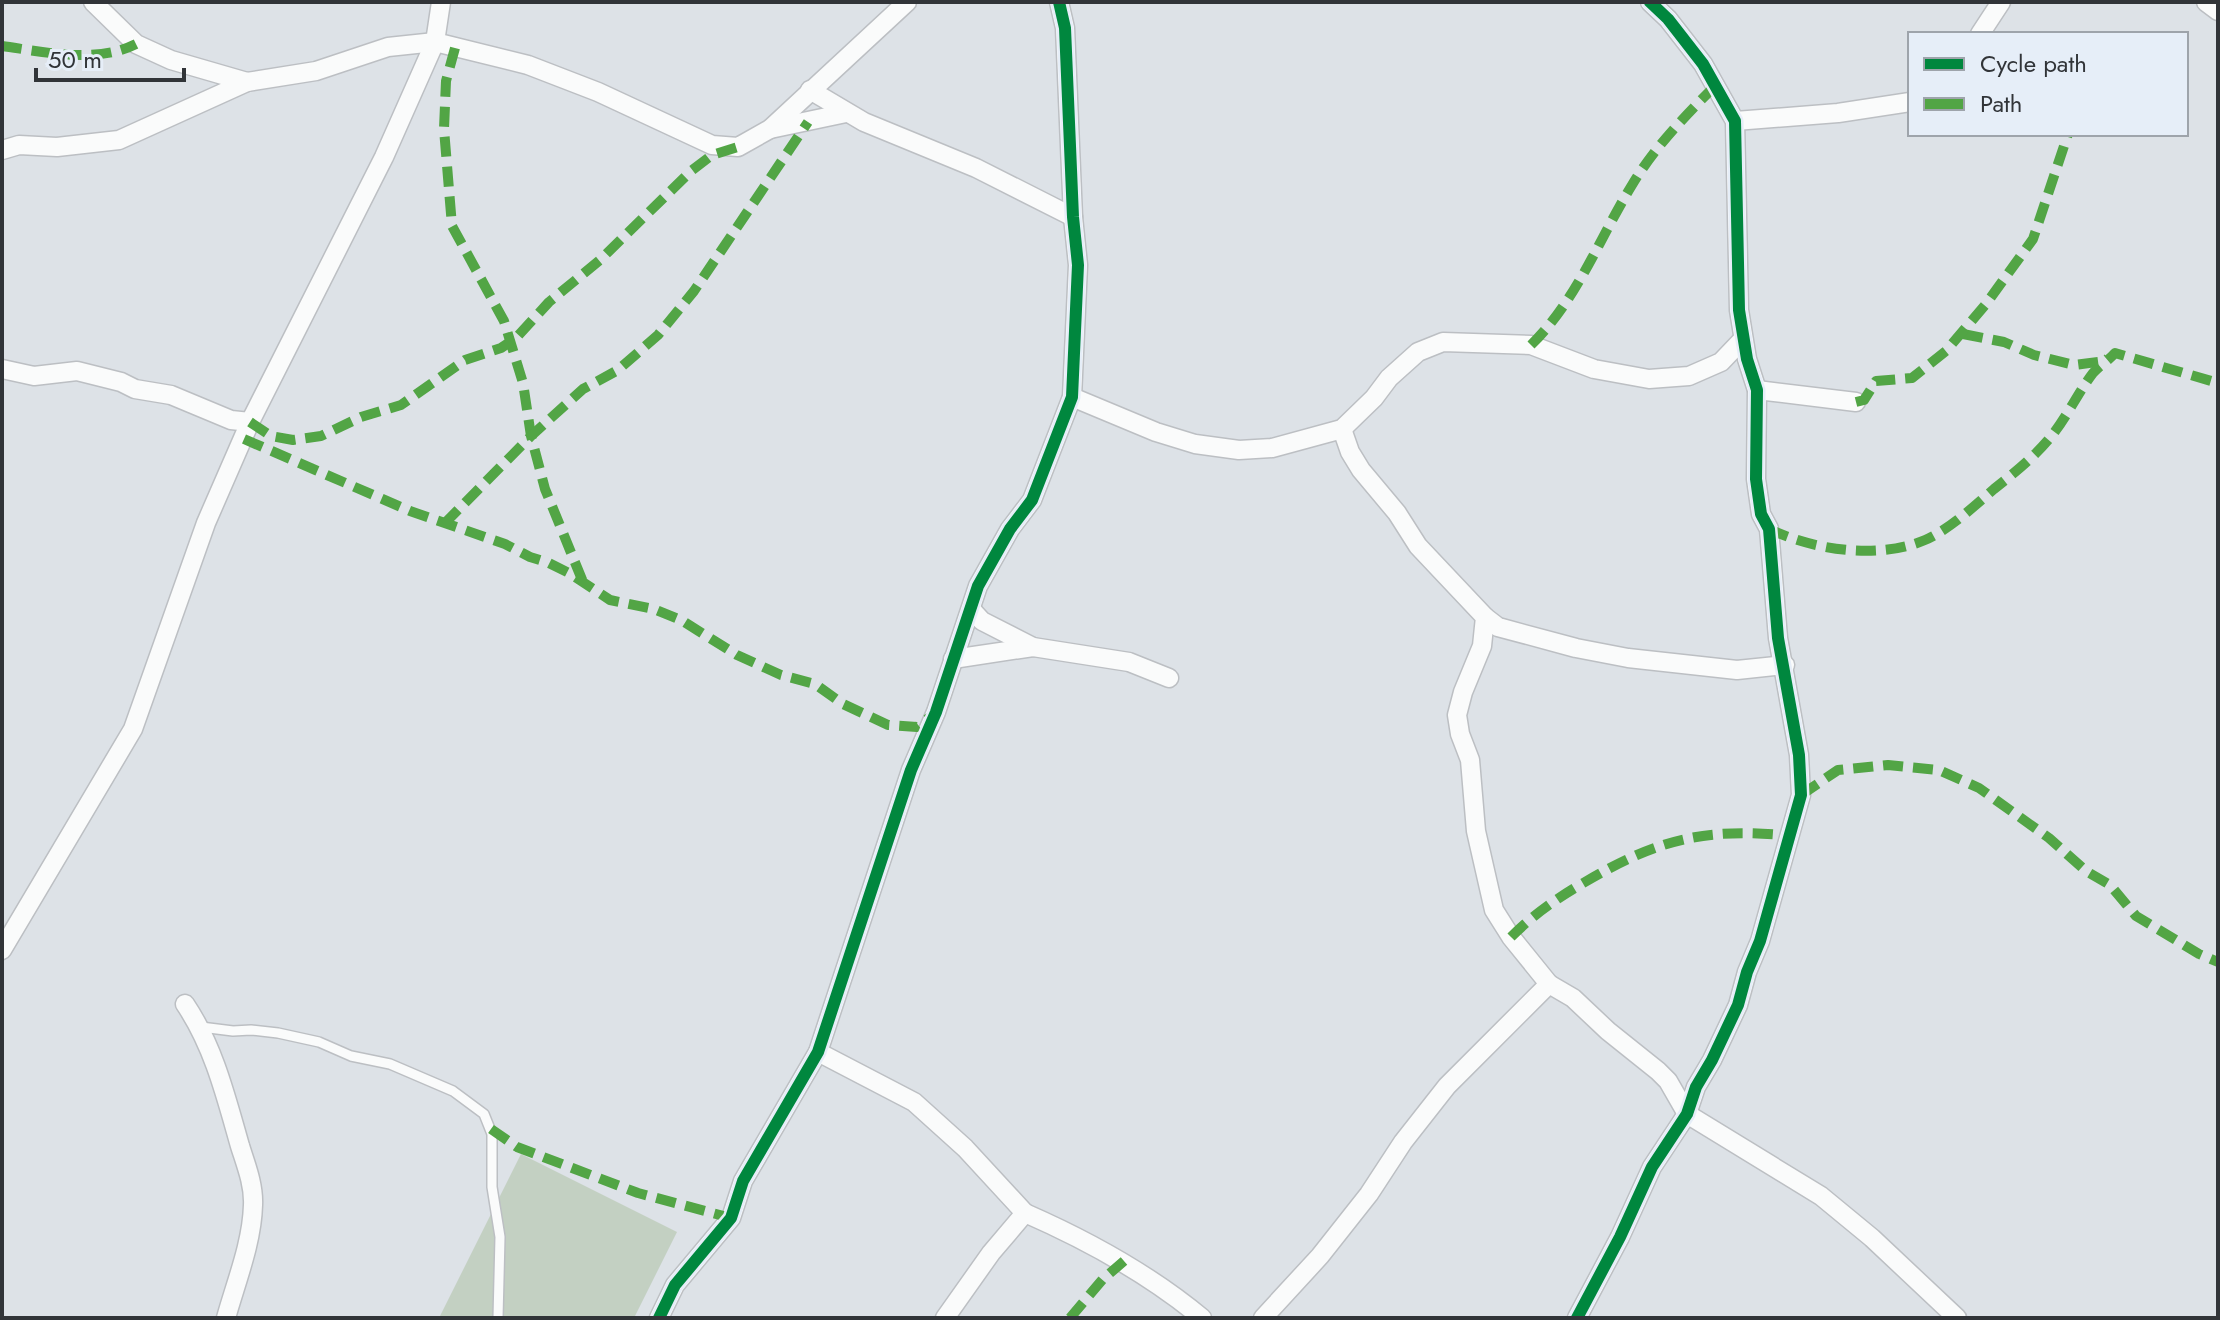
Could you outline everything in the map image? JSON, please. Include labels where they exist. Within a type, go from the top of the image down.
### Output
[{"type":"street","points":[[93,2],[136,44],[171,60],[247,82]]},
{"type":"street","points":[[3,947],[133,729],[206,523],[250,422],[384,157],[435,42],[441,2]]},
{"type":"street","points":[[2,150],[19,145],[57,147],[119,140],[247,82],[316,71],[388,47],[435,42],[528,65],[598,92],[712,145],[738,147],[770,129],[907,2]]},
{"type":"street","points":[[659,1318],[675,1285],[731,1218],[743,1181],[818,1052],[911,770],[936,712],[978,586],[1032,500],[1072,397],[1078,265],[1065,28],[1059,2]]},
{"type":"street","points":[[1577,1318],[1620,1237],[1652,1167],[1687,1114],[1696,1087],[1738,1005],[1760,941],[1801,795],[1799,755],[1778,638],[1769,529],[1761,514],[1756,479],[1757,390],[1747,359],[1739,310],[1735,121],[1703,64],[1668,19],[1650,2]]},
{"type":"street","points":[[1981,32],[2001,2]]},
{"type":"street","points":[[2206,2],[2218,11]]},
{"type":"street","points":[[810,90],[846,113],[976,168],[1073,217]]},
{"type":"street","points":[[1735,121],[1838,113],[1908,102]]},
{"type":"street","points":[[770,129],[846,113]]},
{"type":"street","points":[[1721,362],[1743,339]]},
{"type":"street","points":[[1072,397],[1156,432],[1195,444],[1239,450],[1272,448],[1342,429],[1418,352],[1443,342],[1531,345],[1594,369],[1649,379],[1689,376],[1721,362],[1747,359]]},
{"type":"street","points":[[2,369],[34,376],[77,371],[121,382],[135,389],[171,395],[231,420],[250,422]]},
{"type":"street","points":[[1757,390],[1856,402]]},
{"type":"street","points":[[1342,429],[1350,452],[1361,470],[1397,513],[1418,546],[1498,627],[1608,655],[1737,670],[1785,665]]},
{"type":"street","points":[[971,609],[982,621],[1033,647]]},
{"type":"street","points":[[1485,617],[1482,646],[1457,715],[1470,760],[1476,831],[1494,910],[1511,937],[1549,984],[1573,998],[1668,1081],[1687,1114],[1821,1196],[1872,1238],[1957,1318]]},
{"type":"street","points":[[953,659],[1033,647],[1129,662],[1169,678]]},
{"type":"street","points":[[1263,1318],[1320,1256],[1447,1086],[1549,984]]},
{"type":"street","points":[[185,1004],[201,1027],[233,1116],[248,1171],[253,1204],[251,1226],[226,1318]]},
{"type":"street","points":[[818,1052],[914,1102],[965,1148],[1025,1213],[1124,1261],[1202,1318]]},
{"type":"street","points":[[945,1318],[991,1253],[1025,1213]]},
{"type":"lane","points":[[201,1027],[260,1030],[319,1042],[351,1056],[406,1070],[453,1091],[477,1108],[488,1121],[492,1134],[492,1187],[500,1237],[498,1318]]},
{"type":"green space","points":[[521,1154],[677,1232],[634,1318],[439,1318]]},
{"type":"marked path","points":[[2,46],[87,55],[104,54],[136,44]]},
{"type":"marked path","points":[[455,48],[446,81],[444,129],[452,226],[504,321],[523,383],[531,436],[545,489],[583,582]]},
{"type":"marked path","points":[[1531,345],[1562,309],[1650,158],[1715,86]]},
{"type":"marked path","points":[[444,524],[531,436],[583,389],[618,370],[658,335],[694,291],[808,122]]},
{"type":"marked path","points":[[1856,402],[1864,400],[1876,381],[1912,378],[1946,351],[1986,304],[2033,239],[2067,136]]},
{"type":"marked path","points":[[250,422],[271,436],[293,440],[321,436],[361,417],[401,405],[465,360],[501,348],[516,338],[549,302],[600,260],[691,171],[712,155],[738,147]]},
{"type":"marked path","points":[[1963,334],[2004,342],[2034,355],[2074,365],[2108,358]]},
{"type":"marked path","points":[[1769,529],[1806,542],[1846,550],[1887,550],[1925,540],[1961,517],[2036,453],[2055,431],[2093,373],[2115,353],[2218,383]]},
{"type":"marked path","points":[[244,439],[410,511],[549,563],[610,600],[654,609],[681,620],[737,655],[781,675],[815,684],[843,704],[888,725],[917,727],[930,717]]},
{"type":"marked path","points":[[1801,795],[1838,770],[1888,765],[1939,770],[1979,788],[2049,838],[2086,871],[2110,885],[2136,916],[2218,962]]},
{"type":"marked path","points":[[1511,937],[1537,914],[1575,888],[1611,867],[1660,846],[1708,835],[1733,833],[1791,836]]},
{"type":"marked path","points":[[491,1129],[517,1147],[638,1193],[731,1218]]},
{"type":"marked path","points":[[1070,1318],[1103,1279],[1124,1261]]},
{"type":"cycle path","points":[[659,1318],[675,1285],[731,1218],[743,1181],[818,1052],[911,770],[936,712],[978,586],[1010,529],[1032,500],[1072,397],[1078,265],[1065,28],[1059,2]]},
{"type":"cycle path","points":[[1577,1318],[1620,1237],[1652,1167],[1687,1114],[1696,1087],[1738,1005],[1760,941],[1801,795],[1799,755],[1778,638],[1769,529],[1761,514],[1756,479],[1757,390],[1747,359],[1739,310],[1735,121],[1703,64],[1668,19],[1650,2]]}]
